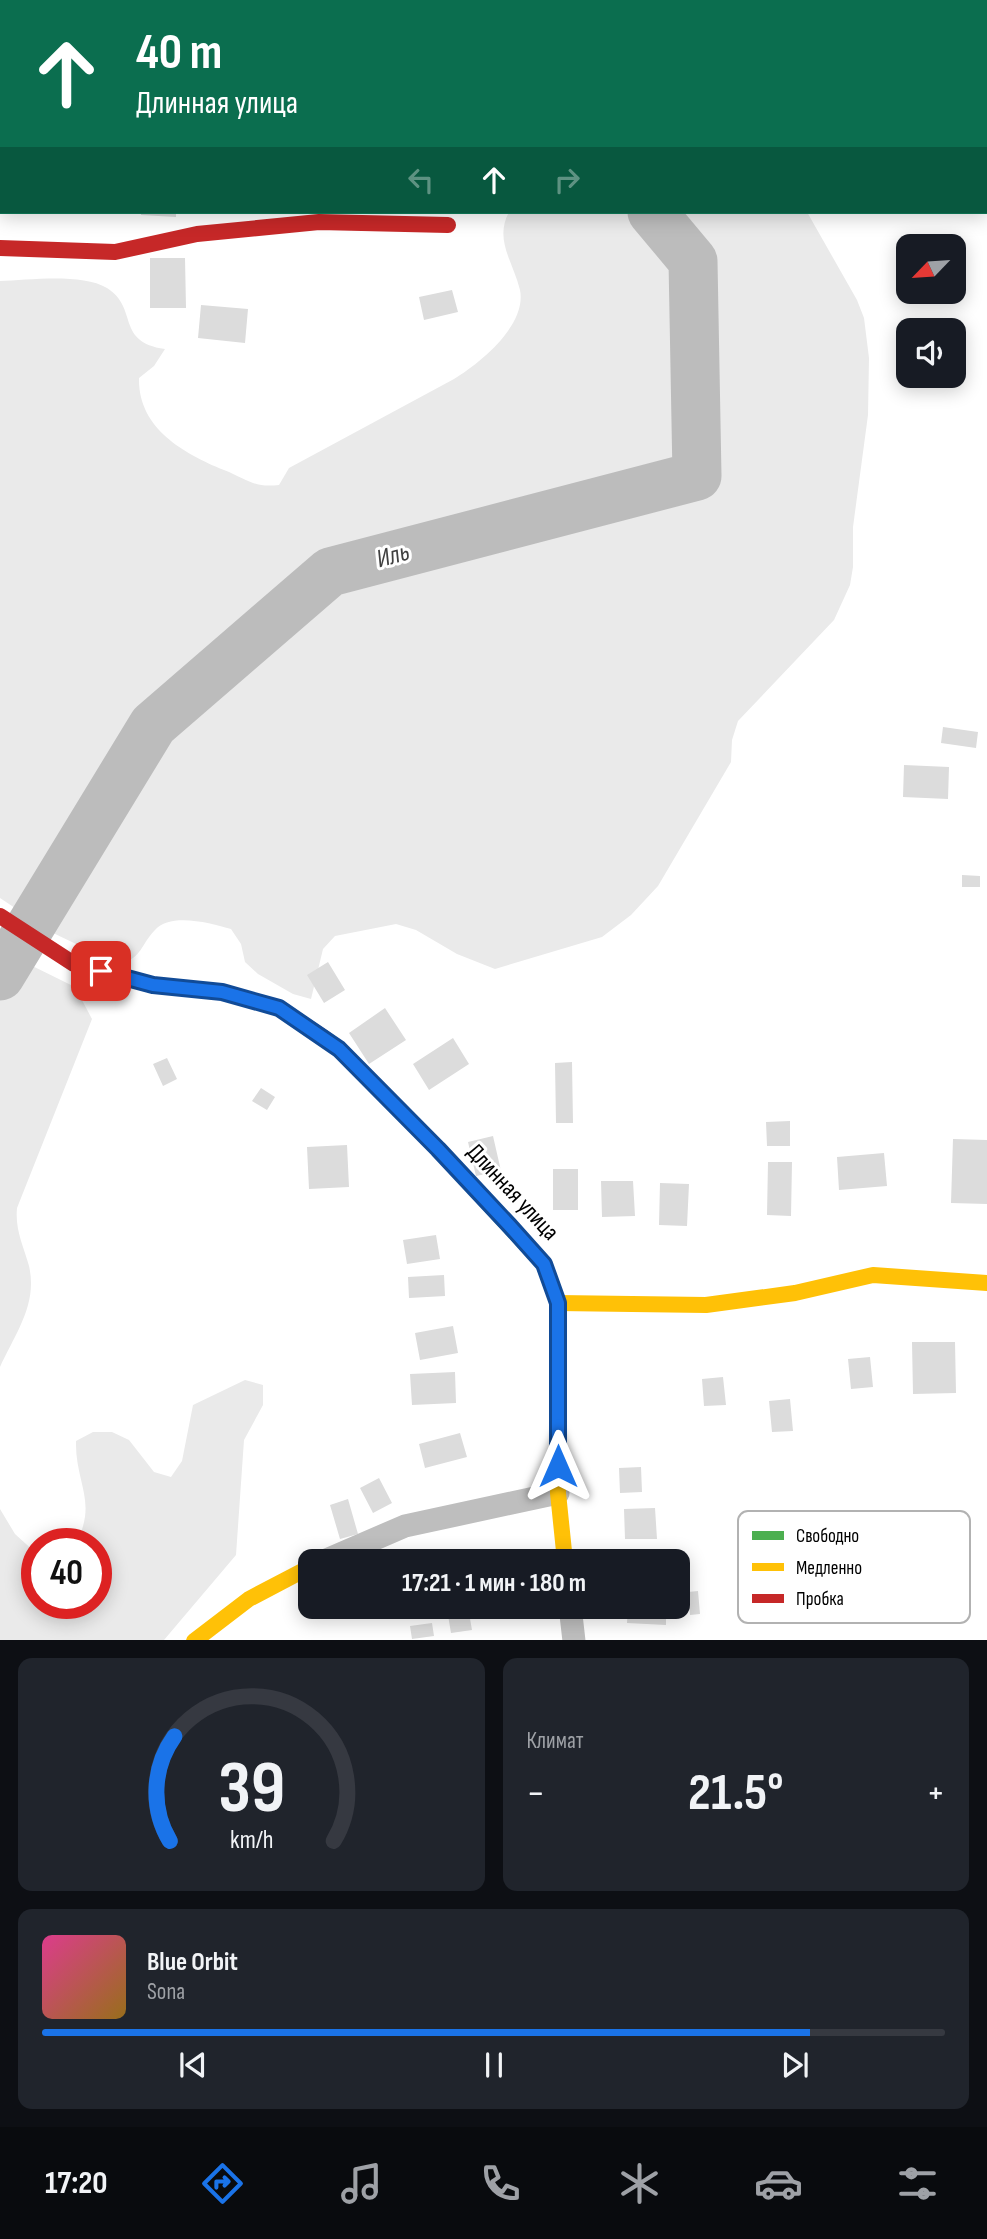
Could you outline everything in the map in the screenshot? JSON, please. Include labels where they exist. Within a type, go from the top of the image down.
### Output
[{"type":"street","points":[[0,248],[115,252],[197,233],[319,222],[448,226]]},
{"type":"street","name":"Длинная улица","points":[[2,917],[75,964],[153,985],[222,992],[279,1008],[339,1049],[438,1149],[544,1264],[558,1303],[558,1493],[564,1549]]},
{"type":"street","points":[[558,1303],[706,1305],[794,1293],[873,1275],[987,1283]]},
{"type":"street","points":[[352,1549],[405,1526],[558,1493]]},
{"type":"street","points":[[194,1640],[231,1611],[281,1579],[298,1572]]},
{"type":"street","points":[[572,1619],[574,1640]]},
{"type":"shaded area","points":[[508,214],[808,214],[857,300],[864,318],[869,358],[868,415],[853,527],[850,585],[834,620],[738,721],[732,740],[731,762],[658,886],[631,915],[602,937],[495,969],[457,954],[416,930],[396,924],[335,936],[323,949],[311,999],[293,994],[258,974],[245,962],[241,944],[231,929],[191,920],[170,921],[155,930],[137,954],[120,965],[51,932],[0,898],[0,281],[70,279],[84,280],[107,288],[123,305],[133,332],[139,339],[165,349],[154,366],[139,378],[146,411],[155,425],[179,447],[209,463],[256,484],[279,485],[289,468],[454,379],[499,342],[516,316],[520,303],[520,290],[504,241]]},
{"type":"shaded area","points":[[0,950],[75,987],[92,1019],[17,1208],[18,1230],[29,1266],[30,1293],[28,1306],[0,1367]]},
{"type":"shaded area","points":[[245,1380],[263,1385],[263,1405],[244,1440],[236,1555],[164,1640],[0,1640],[0,1509],[21,1539],[21,1619],[112,1619],[112,1528],[82,1528],[85,1504],[76,1441],[93,1432],[112,1432],[129,1440],[154,1472],[171,1477],[182,1461],[193,1405]]},
{"type":"building","points":[[176,214],[176,217],[141,215]]},
{"type":"building","points":[[150,258],[185,258],[186,308],[150,308]]},
{"type":"building","points":[[452,290],[458,312],[424,320],[419,297]]},
{"type":"building","points":[[201,305],[248,309],[245,343],[198,338]]},
{"type":"building","points":[[943,727],[978,732],[976,748],[941,743]]},
{"type":"building","points":[[904,765],[949,767],[948,799],[903,797]]},
{"type":"building","points":[[962,875],[980,876],[980,887],[962,887]]},
{"type":"building","points":[[328,962],[345,990],[324,1003],[307,975]]},
{"type":"building","points":[[385,1008],[406,1040],[369,1064],[349,1033]]},
{"type":"building","points":[[453,1038],[469,1064],[429,1090],[413,1064]]},
{"type":"building","points":[[167,1058],[177,1079],[163,1086],[153,1064]]},
{"type":"building","points":[[572,1062],[573,1123],[556,1123],[555,1063]]},
{"type":"building","points":[[261,1088],[275,1097],[267,1110],[252,1101]]},
{"type":"building","points":[[790,1121],[790,1146],[767,1146],[766,1122]]},
{"type":"building","points":[[493,1136],[501,1171],[476,1176],[468,1142]]},
{"type":"building","points":[[953,1139],[987,1140],[987,1204],[951,1203]]},
{"type":"building","points":[[347,1145],[349,1187],[309,1189],[307,1147]]},
{"type":"building","points":[[884,1153],[887,1186],[839,1190],[837,1157]]},
{"type":"building","points":[[768,1162],[792,1162],[791,1216],[767,1215]]},
{"type":"building","points":[[553,1169],[578,1169],[578,1210],[553,1210]]},
{"type":"building","points":[[601,1181],[633,1181],[635,1216],[602,1217]]},
{"type":"building","points":[[660,1183],[689,1184],[687,1226],[659,1225]]},
{"type":"building","points":[[436,1235],[440,1259],[407,1264],[403,1240]]},
{"type":"building","points":[[444,1275],[445,1296],[409,1298],[408,1277]]},
{"type":"building","points":[[453,1326],[458,1353],[420,1360],[415,1333]]},
{"type":"building","points":[[912,1342],[955,1342],[956,1393],[913,1394]]},
{"type":"building","points":[[870,1357],[873,1387],[851,1389],[848,1359]]},
{"type":"building","points":[[455,1372],[456,1403],[412,1405],[410,1374]]},
{"type":"building","points":[[723,1377],[726,1405],[704,1406],[702,1379]]},
{"type":"building","points":[[790,1399],[793,1431],[772,1432],[769,1401]]},
{"type":"building","points":[[460,1433],[467,1457],[425,1468],[419,1444]]},
{"type":"building","points":[[641,1467],[642,1492],[620,1493],[619,1468]]},
{"type":"building","points":[[379,1478],[392,1503],[373,1513],[360,1488]]},
{"type":"building","points":[[348,1499],[358,1534],[340,1539],[330,1505]]},
{"type":"building","points":[[655,1508],[657,1539],[625,1539],[624,1509]]},
{"type":"building","points":[[698,1591],[700,1614],[690,1615],[690,1592]]},
{"type":"building","points":[[449,1619],[470,1619],[472,1630],[451,1633]]},
{"type":"building","points":[[627,1619],[666,1619],[666,1625],[627,1623]]},
{"type":"building","points":[[432,1623],[434,1636],[412,1639],[410,1626]]},
{"type":"waterway","name":"Иль","points":[[0,976],[153,725],[330,572],[697,476],[693,261],[654,214]]},
{"type":"traffic: fast","points":[[324,1038],[339,1049],[438,1149],[544,1264],[558,1303],[558,1441]]},
{"type":"traffic: slow","points":[[558,1303],[706,1305],[795,1293],[873,1275],[987,1283]]},
{"type":"traffic: slow","points":[[558,1441],[558,1493],[564,1549]]},
{"type":"traffic: slow","points":[[195,1640],[249,1599],[298,1573]]},
{"type":"traffic: jam","points":[[0,248],[115,252],[197,234],[319,222],[448,225]]},
{"type":"traffic: jam","points":[[0,916],[74,964],[153,985],[222,992],[279,1008],[324,1038]]},
{"type":"route","points":[[101,971],[153,985],[222,992],[279,1008],[339,1049],[509,1225],[544,1264],[558,1303],[558,1466]]}]
